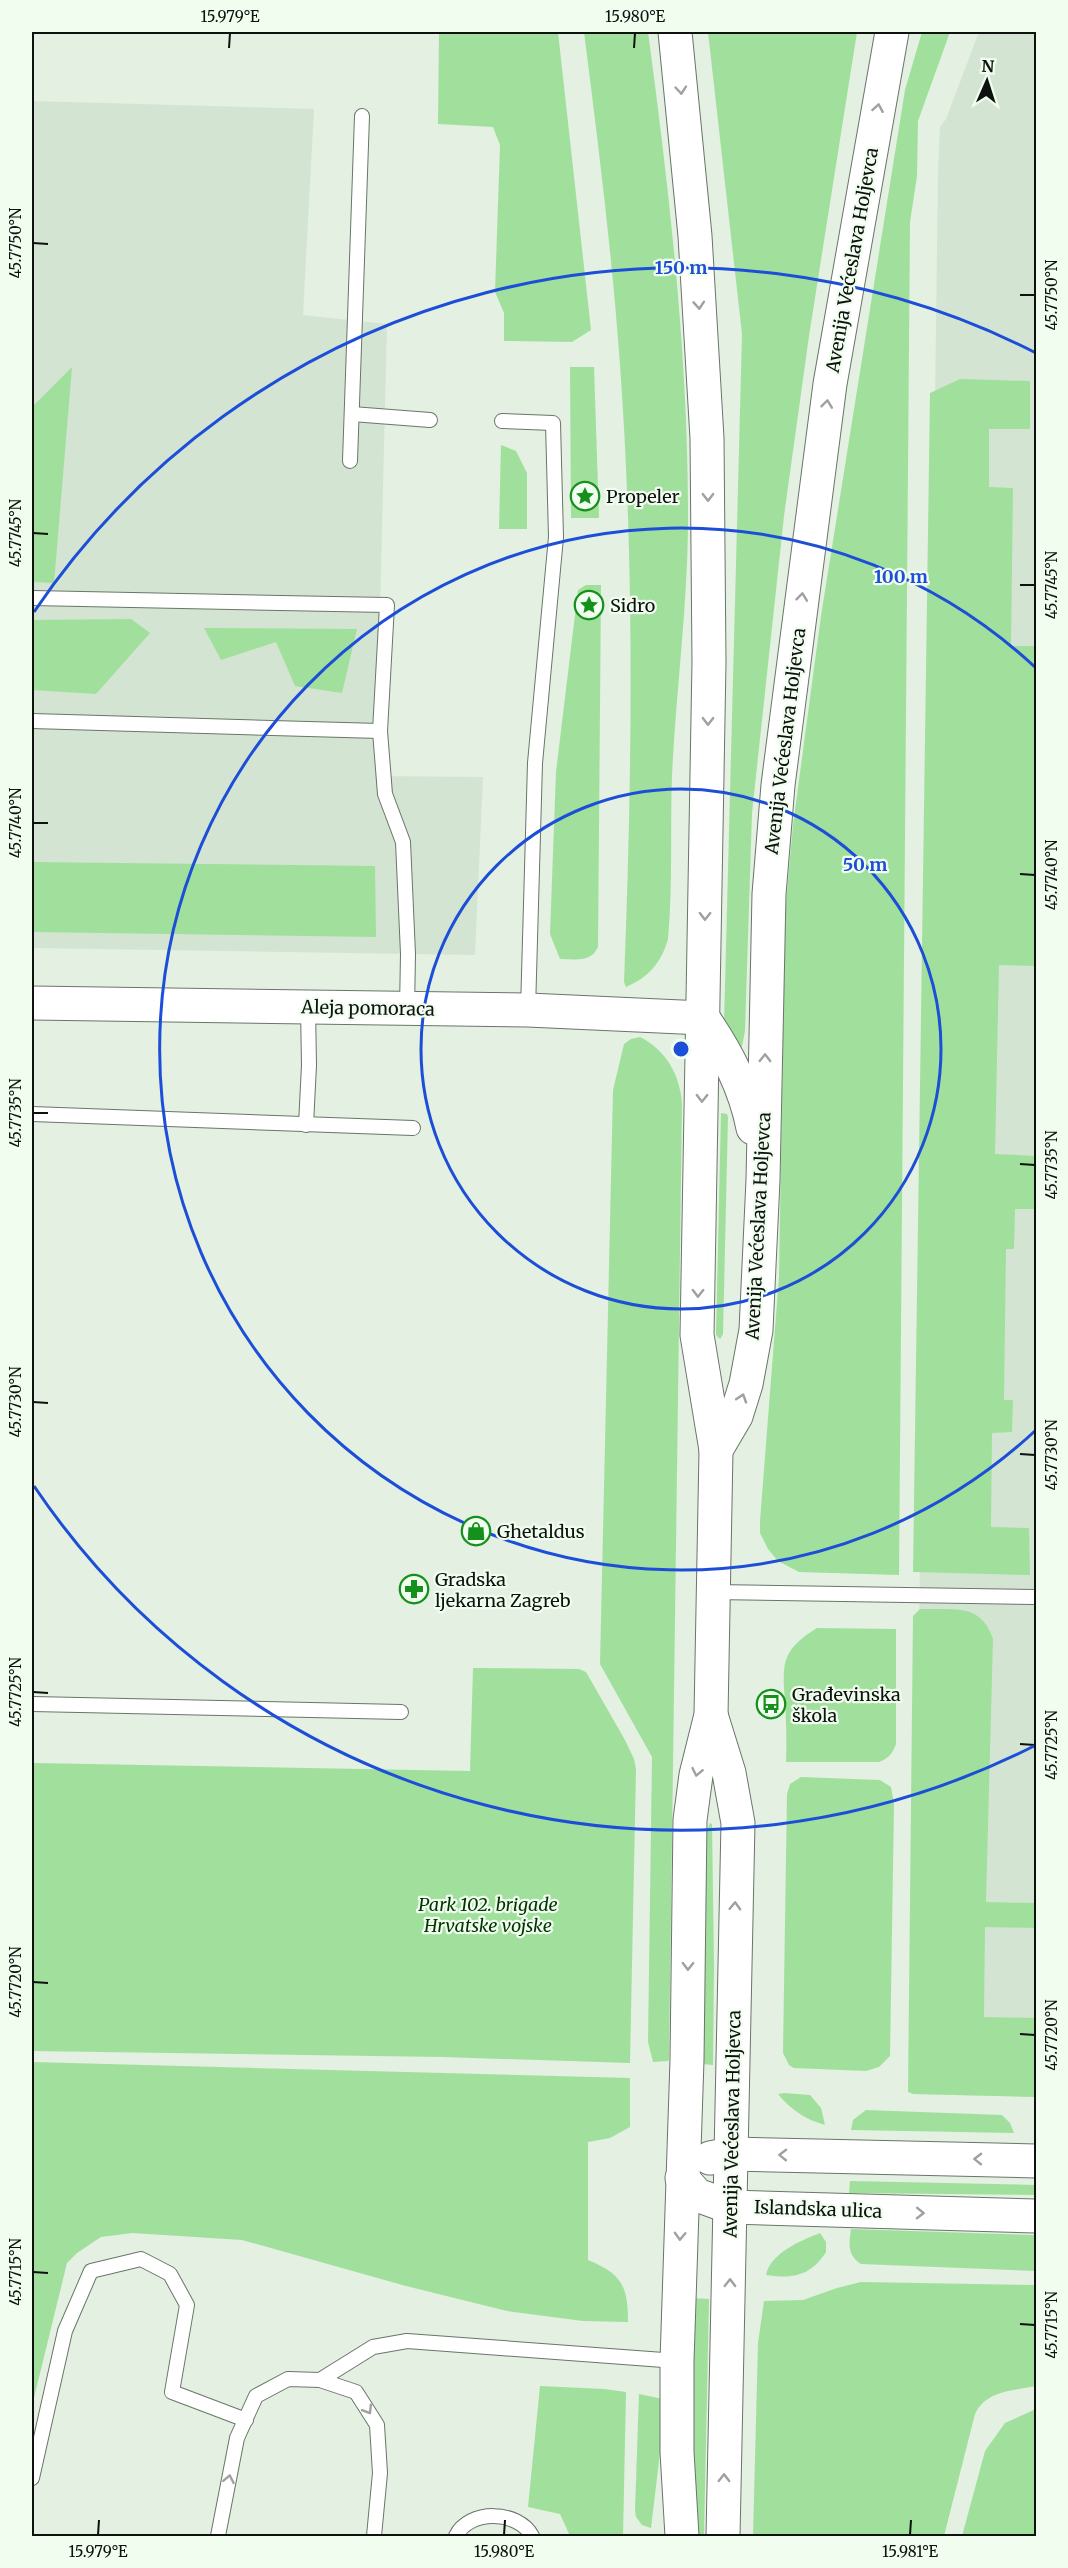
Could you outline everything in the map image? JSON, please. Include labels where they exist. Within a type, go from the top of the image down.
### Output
[{"type":"street","name":"Avenija Većeslava Holjevca","points":[[675,32],[695,236],[706,438],[709,662],[697,1335],[716,1450],[711,1715],[696,1775],[690,1820],[687,2060],[677,2361],[677,2452],[682,2536]]},
{"type":"street","name":"Avenija Većeslava Holjevca","points":[[716,1450],[736,1416],[746,1384],[756,1330],[763,1180],[769,894],[778,785],[830,384],[892,32]]},
{"type":"street","name":"Aleja pomoraca","points":[[32,1003],[528,1010],[703,1018]]},
{"type":"street","points":[[703,1018],[723,1047],[738,1076],[749,1107],[763,1180]]},
{"type":"street","name":"Avenija Većeslava Holjevca","points":[[711,1715],[729,1773],[738,1823],[723,2536]]},
{"type":"street","points":[[682,2178],[701,2162],[731,2154],[1036,2161]]},
{"type":"street","name":"Islandska ulica","points":[[682,2178],[697,2195],[730,2207],[1036,2216]]},
{"type":"lane","points":[[350,461],[362,116]]},
{"type":"lane","points":[[352,414],[430,420]]},
{"type":"lane","points":[[502,421],[553,423],[556,537],[535,763],[528,1010]]},
{"type":"lane","points":[[32,598],[387,605],[380,731],[385,794],[403,842],[408,954],[407,1009]]},
{"type":"lane","points":[[32,721],[380,731]]},
{"type":"lane","points":[[306,1125],[309,1065],[308,1008]]},
{"type":"lane","points":[[32,1114],[413,1128]]},
{"type":"lane","points":[[713,1592],[1036,1597]]},
{"type":"lane","points":[[32,1704],[401,1712]]},
{"type":"lane","points":[[32,2478],[64,2331],[91,2271],[141,2259],[170,2274],[187,2305],[172,2392],[246,2420]]},
{"type":"lane","points":[[320,2380],[373,2347],[407,2341],[677,2361]]},
{"type":"lane","points":[[218,2536],[237,2438],[256,2396],[288,2379],[320,2380],[356,2392],[377,2425],[380,2474],[374,2536]]},
{"type":"lane","points":[[456,2536],[462,2525],[475,2518],[493,2516],[524,2525],[532,2536]]},
{"type":"shaded area","points":[[979,32],[1036,32],[1036,2097],[913,2094],[938,173],[940,127],[946,119]]},
{"type":"shaded area","points":[[32,101],[314,109],[303,315],[387,324],[376,776],[483,777],[475,955],[32,948]]},
{"type":"green space","points":[[439,32],[558,32],[591,330],[572,342],[504,341],[504,313],[495,292],[500,145],[493,127],[438,124]]},
{"type":"green space","points":[[584,32],[648,32],[671,217],[685,404],[688,528],[684,621],[672,775],[668,939],[658,962],[648,974],[626,987],[624,982],[631,674],[625,442],[613,281]]},
{"type":"green space","points":[[708,32],[857,32],[809,336],[784,516],[752,813],[745,1031],[741,1051],[724,1023],[742,334]]},
{"type":"green space","points":[[922,32],[950,32],[918,121],[917,176],[910,222],[899,1575],[799,1572],[778,1561],[768,1549],[760,1533],[779,1277],[785,914],[793,825],[821,616],[905,90]]},
{"type":"green space","points":[[72,367],[54,583],[32,582],[32,407]]},
{"type":"green space","points":[[570,367],[594,367],[599,518],[571,518]]},
{"type":"green space","points":[[960,379],[1030,381],[1030,429],[989,429],[989,487],[1013,488],[1011,646],[1036,646],[1036,966],[999,965],[995,1154],[1036,1156],[1036,1209],[1015,1209],[1014,1249],[1006,1249],[1004,1400],[1013,1400],[1012,1432],[992,1433],[991,1527],[1029,1528],[1030,1575],[913,1572],[930,393]]},
{"type":"green space","points":[[501,445],[516,451],[527,473],[527,529],[499,529]]},
{"type":"green space","points":[[586,585],[601,585],[598,947],[587,958],[560,959],[550,934],[556,772],[578,590]]},
{"type":"green space","points":[[131,619],[150,633],[96,694],[32,690],[32,620]]},
{"type":"green space","points":[[204,628],[357,629],[342,693],[295,686],[276,642],[221,660]]},
{"type":"green space","points":[[32,862],[375,866],[376,937],[32,932]]},
{"type":"green space","points":[[640,1037],[657,1049],[670,1064],[681,1093],[682,1104],[669,2059],[653,2062],[648,2042],[652,1757],[600,1664],[613,1090],[624,1044]]},
{"type":"green space","points":[[721,1113],[727,1114],[728,1117],[723,1334],[720,1339],[716,1335]]},
{"type":"green space","points":[[920,1609],[964,1610],[981,1619],[988,1627],[993,1639],[986,1902],[1036,1903],[1036,1928],[985,1927],[984,2017],[1036,2018],[1036,2097],[913,2094],[908,2092],[913,1616]]},
{"type":"green space","points":[[817,1628],[896,1629],[896,1744],[890,1755],[882,1761],[786,1762],[785,1666],[791,1650]]},
{"type":"green space","name":"Park 102. brigade Hrvatske vojske","points":[[473,1668],[579,1669],[586,1672],[634,1759],[636,1769],[630,2063],[442,2057],[32,2051],[32,1763],[470,1771]]},
{"type":"green space","points":[[801,1777],[880,1780],[891,1787],[894,1804],[890,2056],[879,2067],[866,2071],[794,2068],[789,2065],[783,2053],[787,1794],[790,1784]]},
{"type":"green space","points":[[710,1823],[712,1824],[714,1966],[713,2065],[702,2064],[707,1831]]},
{"type":"green space","points":[[32,2062],[630,2078],[630,2127],[610,2138],[588,2142],[588,2260],[609,2271],[621,2283],[627,2299],[628,2322],[583,2321],[507,2311],[406,2286],[242,2240],[132,2233],[101,2237],[77,2253],[67,2263],[32,2406]]},
{"type":"green space","points":[[778,2094],[810,2095],[821,2108],[825,2125],[793,2109]]},
{"type":"green space","points":[[866,2110],[1002,2115],[1010,2123],[1014,2133],[851,2130],[853,2120]]},
{"type":"green space","points":[[850,2181],[1036,2185],[1036,2195],[849,2193]]},
{"type":"green space","points":[[851,2229],[1033,2235],[1036,2237],[1036,2271],[861,2264],[851,2253]]},
{"type":"green space","points":[[820,2233],[826,2242],[826,2252],[814,2266],[792,2276],[766,2275],[769,2267],[780,2254]]},
{"type":"green space","points":[[861,2282],[1036,2285],[1036,2386],[993,2396],[980,2406],[975,2414],[944,2536],[753,2536],[758,2343],[764,2301],[803,2300]]},
{"type":"green space","points":[[689,2298],[709,2299],[704,2536],[693,2536]]},
{"type":"green space","points":[[540,2386],[626,2392],[623,2536],[570,2536],[560,2514],[528,2507]]},
{"type":"green space","points":[[639,2394],[663,2399],[662,2436],[651,2528],[642,2525],[636,2517],[635,2510]]},
{"type":"green space","points":[[1036,2409],[1036,2536],[962,2536],[985,2451],[1005,2423]]},
{"type":"place","name":"Propeler","points":[[585,496]]},
{"type":"place","name":"Sidro","points":[[589,605]]},
{"type":"place","name":"Ghetaldus","points":[[476,1531]]},
{"type":"place","name":"Gradska ljekarna Zagreb","points":[[414,1589]]},
{"type":"place","name":"Građevinska škola","points":[[771,1704]]}]
